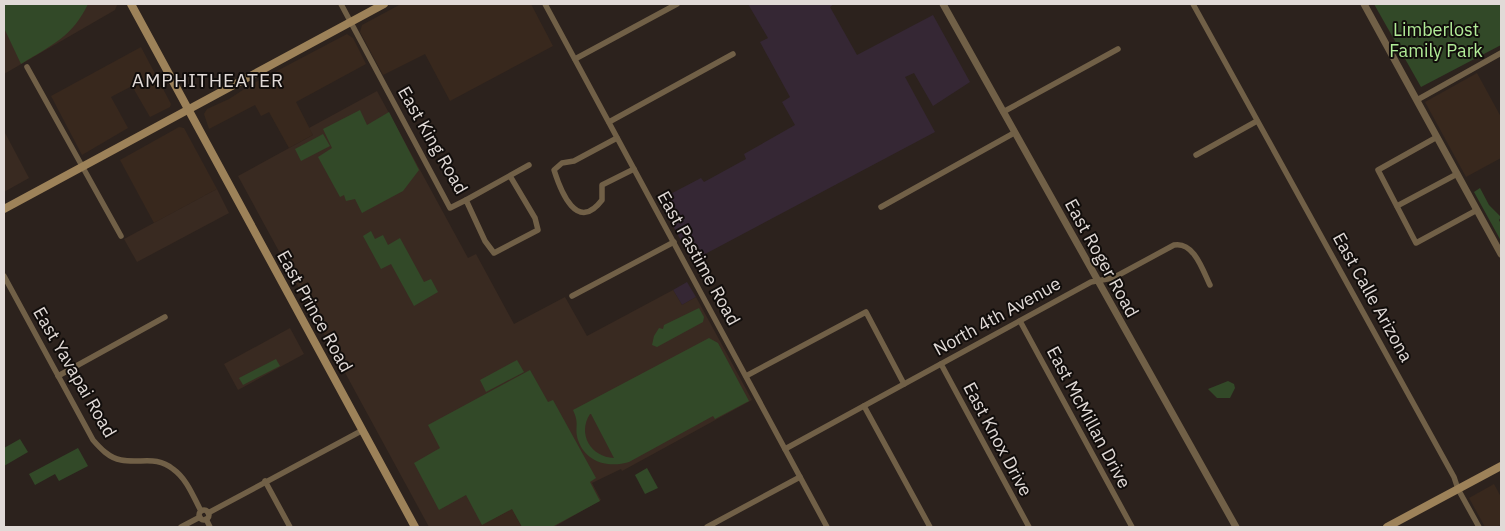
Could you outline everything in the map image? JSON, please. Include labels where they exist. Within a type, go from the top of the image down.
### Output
[{"type":"main road","name":"East Prince Road","points":[[131,4],[416,527]]},
{"type":"main road","points":[[4,209],[384,4]]},
{"type":"main road","points":[[1387,527],[1501,466]]},
{"type":"street","points":[[341,4],[350,23]]},
{"type":"street","name":"East Pastime Road","points":[[545,4],[827,527]]},
{"type":"street","points":[[575,60],[677,4]]},
{"type":"street","name":"East Roger Road","points":[[943,4],[1236,527]]},
{"type":"street","name":"East Calle Arizona","points":[[1194,4],[1257,121],[1329,246],[1454,476],[1458,489],[1479,527]]},
{"type":"street","points":[[1364,4],[1501,254]]},
{"type":"street","name":"East King Road","points":[[350,23],[450,208],[466,200],[485,241],[494,253],[538,230],[534,218],[510,176]]},
{"type":"street","points":[[1003,112],[1118,50]]},
{"type":"street","points":[[1417,100],[1501,53]]},
{"type":"street","points":[[609,122],[733,54]]},
{"type":"street","points":[[27,67],[121,236]]},
{"type":"street","points":[[1196,155],[1257,121]]},
{"type":"street","points":[[881,207],[1014,133]]},
{"type":"street","points":[[617,138],[574,160],[557,166],[554,170],[560,188],[574,210],[581,213],[589,211],[602,200],[602,185],[634,169]]},
{"type":"street","points":[[1437,138],[1378,170],[1416,244],[1477,210]]},
{"type":"street","points":[[466,200],[529,165]]},
{"type":"street","points":[[1397,206],[1457,174]]},
{"type":"street","points":[[572,296],[674,242]]},
{"type":"street","name":"North 4th Avenue","points":[[785,449],[1091,282],[1113,278],[1178,244],[1187,246],[1193,253],[1210,285]]},
{"type":"street","name":"East Yavapai Road","points":[[4,276],[93,440],[102,450],[120,460],[154,459],[166,464],[185,482],[202,516],[210,527]]},
{"type":"street","points":[[746,376],[866,312],[904,384]]},
{"type":"street","points":[[58,376],[164,317]]},
{"type":"street","name":"East McMillan Drive","points":[[1020,321],[1132,527]]},
{"type":"street","name":"East Knox Drive","points":[[941,364],[1029,527]]},
{"type":"street","points":[[864,406],[930,527]]},
{"type":"street","points":[[181,527],[363,430]]},
{"type":"street","points":[[707,527],[800,476]]},
{"type":"street","points":[[265,481],[290,527]]},
{"type":"shaded area","points":[[4,4],[117,5],[115,10],[4,74]]},
{"type":"shaded area","points":[[401,4],[531,4],[553,46],[450,101],[425,54],[383,75],[360,32],[362,25]]},
{"type":"shaded area","points":[[748,4],[834,4],[830,7],[857,55],[933,15],[970,82],[933,106],[914,73],[905,77],[935,132],[692,261],[659,200],[701,178],[704,182],[746,159],[744,154],[795,125],[782,102],[790,97],[760,42],[768,38]]},
{"type":"shaded area","points":[[347,34],[353,38],[366,64],[296,102],[313,135],[289,148],[269,112],[261,116],[255,105],[209,129],[204,114],[207,109],[229,99],[252,84]]},
{"type":"shaded area","points":[[141,47],[171,104],[170,107],[150,117],[132,86],[111,97],[128,128],[82,155],[51,96]]},
{"type":"shaded area","points":[[1477,73],[1501,117],[1501,158],[1466,177],[1425,102]]},
{"type":"shaded area","points":[[377,91],[468,258],[476,254],[514,324],[565,297],[587,336],[673,290],[682,305],[696,297],[752,400],[622,471],[621,469],[592,483],[601,500],[554,527],[522,527],[512,509],[477,527],[429,527],[238,176],[313,135],[309,128]]},
{"type":"shaded area","points":[[179,127],[184,128],[217,189],[154,223],[120,160]]},
{"type":"shaded area","points":[[4,131],[29,178],[4,192]]},
{"type":"shaded area","points":[[217,189],[229,213],[137,262],[124,239]]},
{"type":"shaded area","points":[[687,282],[696,297],[682,305],[673,290]]},
{"type":"shaded area","points":[[290,328],[304,354],[238,390],[224,364]]},
{"type":"shaded area","points":[[1494,484],[1501,497],[1501,525],[1485,527],[1469,498]]},
{"type":"shaded area","points":[[512,508],[522,527],[476,527]]},
{"type":"green space","points":[[4,4],[88,4],[75,25],[68,32],[52,45],[21,64],[4,28]]},
{"type":"green space","name":"Limberlost Family Park","points":[[1374,4],[1501,4],[1501,45],[1421,87]]},
{"type":"green space","points":[[360,110],[367,125],[389,112],[419,170],[403,191],[362,213],[355,199],[346,201],[344,195],[340,197],[318,157],[332,148],[323,129]]},
{"type":"green space","points":[[323,134],[330,146],[301,161],[295,149]]},
{"type":"green space","points":[[1480,188],[1489,205],[1501,217],[1499,220],[1501,224],[1501,241],[1474,192]]},
{"type":"green space","points":[[371,231],[375,239],[383,235],[388,245],[400,238],[424,282],[431,279],[438,292],[414,306],[391,264],[381,269],[363,236]]},
{"type":"green space","points":[[699,308],[704,317],[703,322],[657,347],[652,345],[654,336],[659,328],[663,329],[664,325]]},
{"type":"green space","points":[[709,338],[718,343],[749,401],[715,419],[713,416],[629,462],[621,464],[599,462],[587,454],[578,440],[573,410]],"holes":[[[591,414],[614,458],[599,454],[589,443],[585,429],[586,422]]]},
{"type":"green space","points":[[276,359],[280,366],[243,385],[239,378]]},
{"type":"green space","points":[[517,360],[524,372],[486,392],[480,380]]},
{"type":"green space","points":[[530,370],[548,402],[553,400],[596,478],[590,482],[600,501],[552,527],[522,527],[512,509],[482,525],[466,495],[439,510],[414,463],[440,448],[428,425]]},
{"type":"green space","points":[[1228,381],[1234,384],[1235,388],[1230,398],[1217,398],[1208,389]]},
{"type":"green space","points":[[20,439],[28,452],[4,466],[4,448]]},
{"type":"green space","points":[[78,448],[88,466],[59,481],[55,474],[35,485],[29,474]]},
{"type":"green space","points":[[647,468],[658,488],[645,494],[635,475]]},
{"type":"district","name":"AMPHITHEATER","points":[[208,80]]}]
